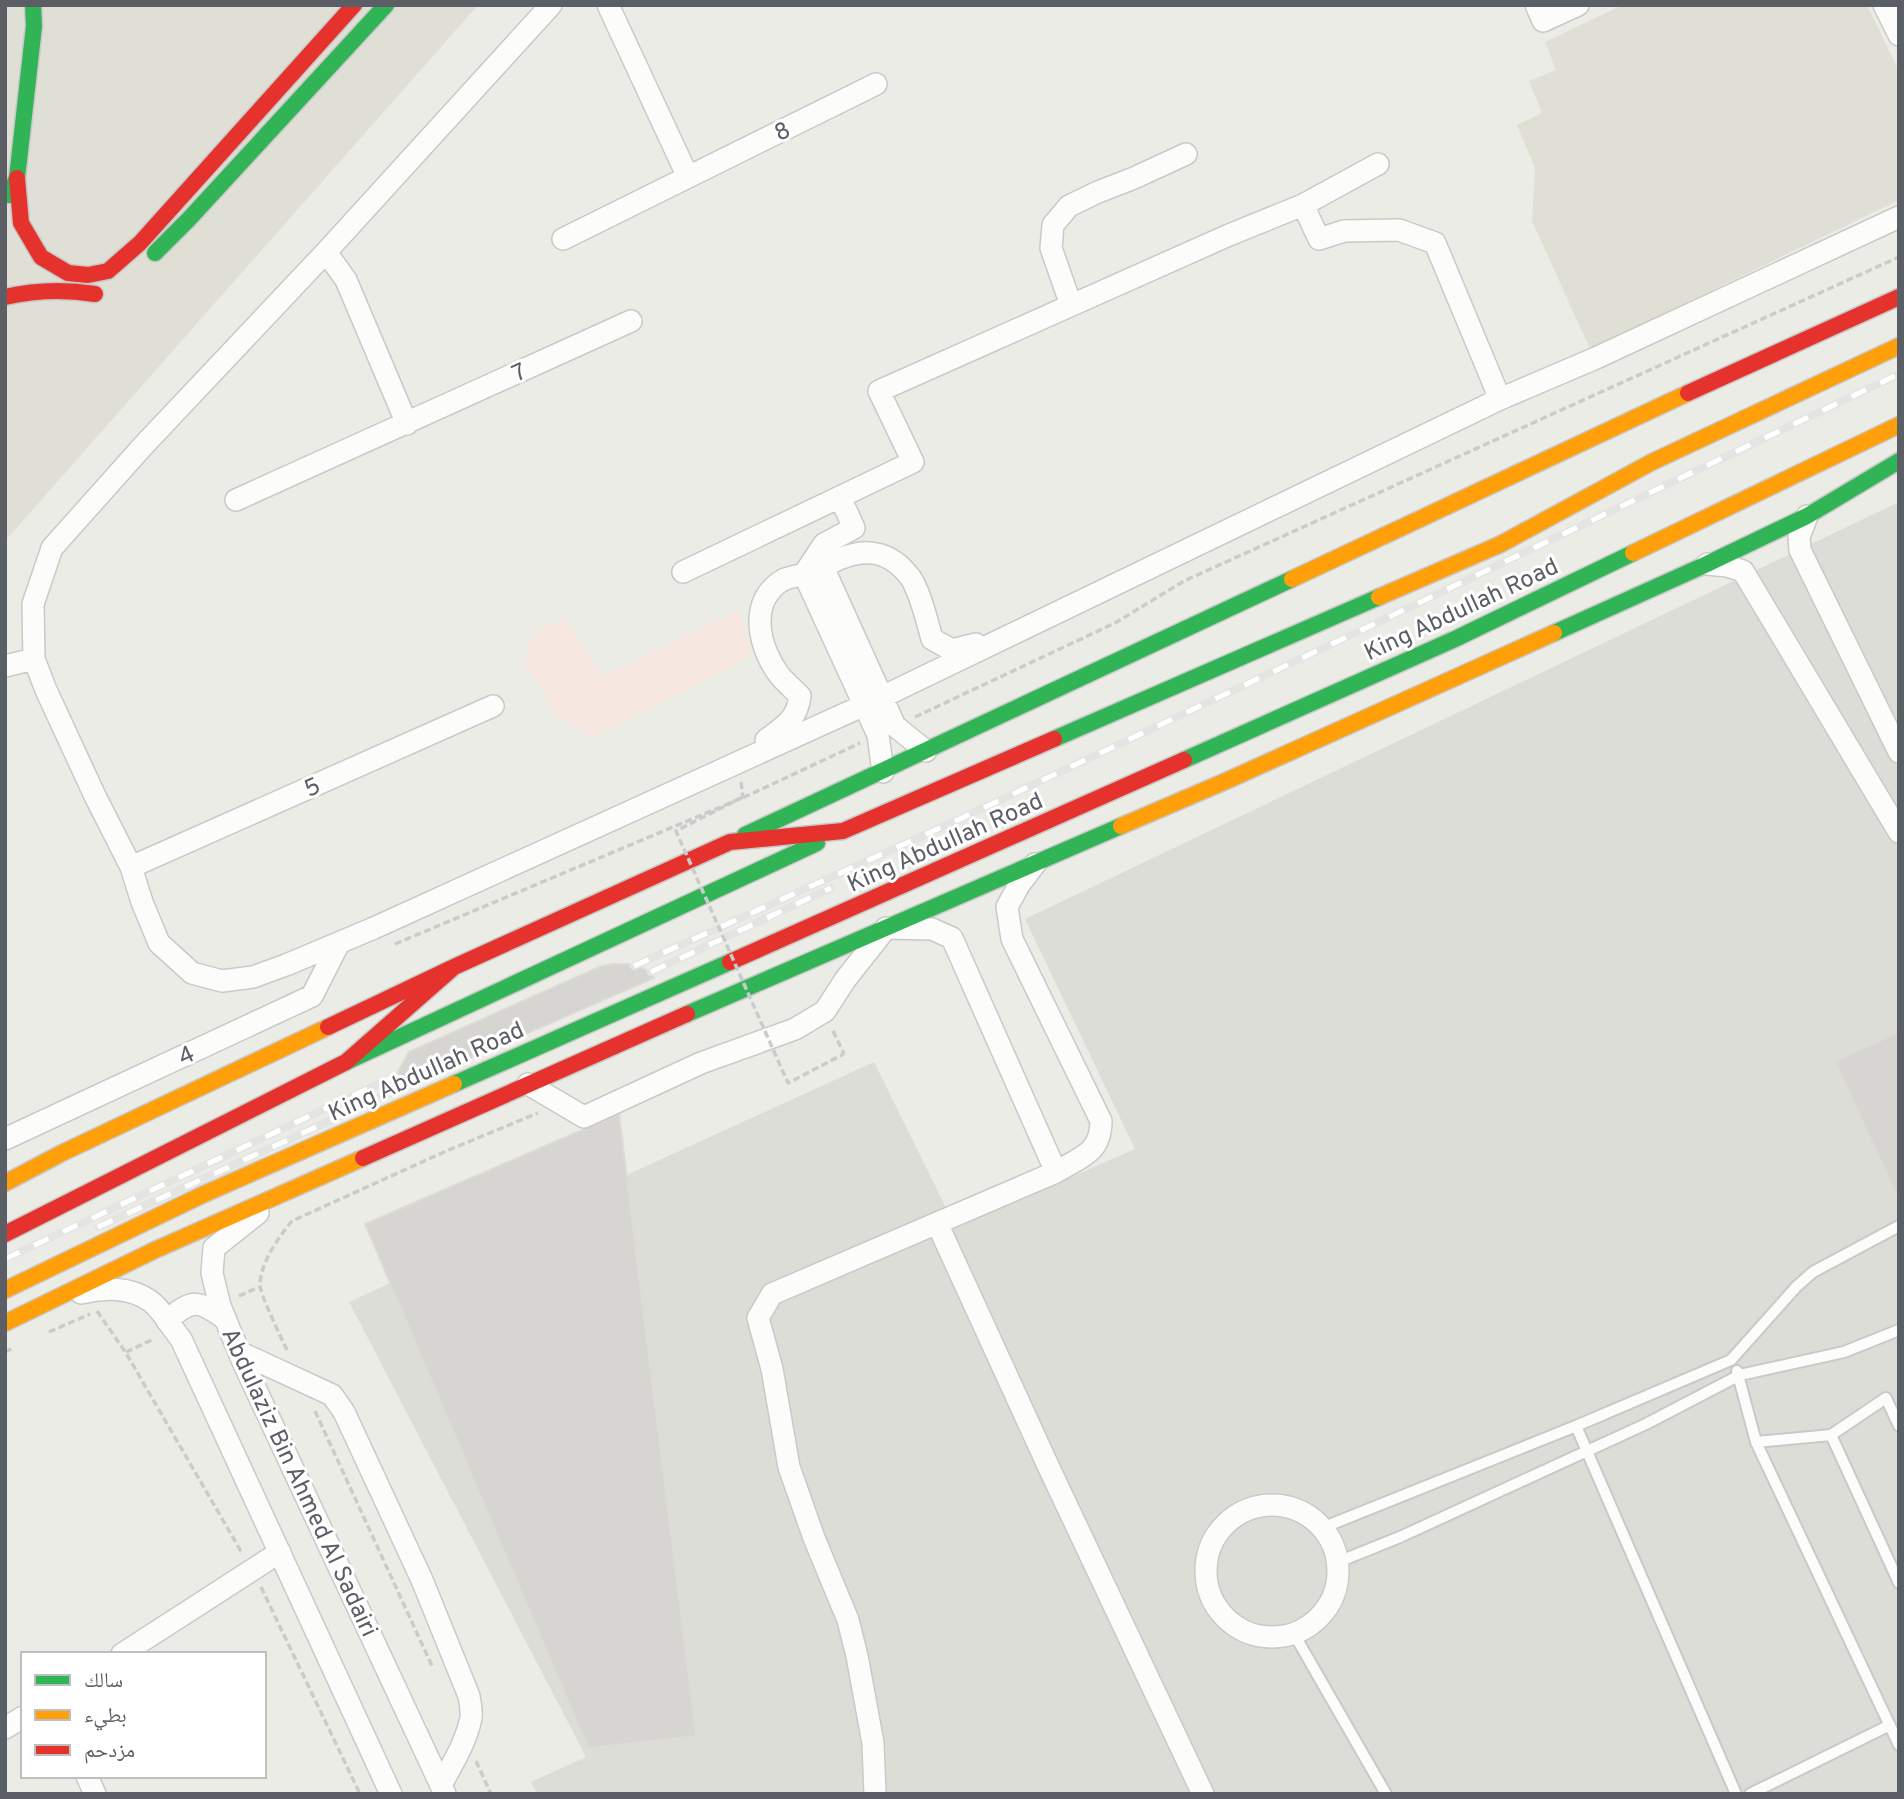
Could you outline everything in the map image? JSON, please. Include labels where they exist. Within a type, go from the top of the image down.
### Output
[{"type":"main road","points":[[33,5],[34,26],[17,178],[21,223],[41,257],[68,274],[88,275],[108,271],[140,243],[354,5]]},
{"type":"main road","points":[[144,264],[190,219],[386,5]]},
{"type":"main road","points":[[5,201],[17,178]]},
{"type":"main road","points":[[5,297],[27,292],[70,290],[94,294],[105,290]]},
{"type":"main road","points":[[5,1183],[62,1153],[454,967],[883,772],[1742,368],[1899,297]]},
{"type":"main road","name":"King Abdullah Road","points":[[5,1234],[346,1062],[843,831],[1501,544],[1652,462],[1899,346]]},
{"type":"main road","name":"King Abdullah Road","points":[[5,1290],[202,1195],[1455,639],[1899,425]]},
{"type":"main road","points":[[5,1323],[155,1250],[286,1191],[1239,775],[1707,564],[1807,516],[1899,461]]},
{"type":"main road","name":"King Abdullah Road","points":[[730,842],[843,831]]},
{"type":"main road","name":"King Abdullah Road","points":[[346,1062],[454,967]]},
{"type":"street","points":[[551,5],[52,548],[33,604],[34,659],[95,796],[131,867],[159,943],[192,973],[222,982],[253,977],[339,943],[873,701],[1500,399],[1596,358],[1899,217]]},
{"type":"street","points":[[608,5],[688,177]]},
{"type":"street","points":[[1536,5],[1543,21],[1578,5]]},
{"type":"street","points":[[1884,5],[1899,35]]},
{"type":"street","name":"8","points":[[563,239],[876,84]]},
{"type":"street","points":[[1071,305],[1051,248],[1053,225],[1069,206],[1186,155]]},
{"type":"street","points":[[683,572],[913,462],[879,391],[1229,235],[1303,205],[1378,164]]},
{"type":"street","points":[[1303,205],[1319,239],[1344,231],[1399,230],[1435,243],[1500,399]]},
{"type":"street","points":[[326,252],[346,280],[407,424]]},
{"type":"street","name":"7","points":[[236,500],[631,321]]},
{"type":"street","points":[[840,496],[854,528],[824,544],[814,570],[886,730],[883,772]]},
{"type":"street","points":[[1807,516],[1799,537],[1800,550],[1899,752]]},
{"type":"street","points":[[739,762],[787,724],[798,711],[800,696],[781,677],[764,648],[760,626],[761,610],[768,593],[784,580],[841,557],[862,553],[878,554],[893,559],[911,579],[925,612],[932,639],[952,650],[1018,631]]},
{"type":"street","points":[[1707,564],[1743,571],[1899,832]]},
{"type":"street","points":[[5,666],[34,659]]},
{"type":"street","name":"5","points":[[131,867],[494,706]]},
{"type":"street","points":[[886,730],[926,751]]},
{"type":"street","points":[[875,1794],[873,1743],[857,1656],[848,1620],[814,1538],[789,1467],[772,1369],[758,1318],[772,1294],[1056,1172],[1093,1150],[1101,1135],[1101,1121],[1012,939],[1007,908],[1018,885],[1037,862]]},
{"type":"street","points":[[528,1084],[584,1117],[701,1063],[795,1029],[825,1011],[845,980],[886,928],[932,929],[952,938],[1056,1172]]},
{"type":"street","name":"4","points":[[5,1139],[312,996],[339,943]]},
{"type":"street","name":"Abdulaziz Bin Ahmed Al Sadairi","points":[[286,1191],[214,1248],[212,1273],[221,1309],[443,1789]]},
{"type":"street","points":[[937,1223],[1203,1794]]},
{"type":"street","name":"Abdulaziz Bin Ahmed Al Sadairi","points":[[58,1297],[104,1289],[128,1290],[152,1301],[162,1329],[181,1339],[391,1794]]},
{"type":"street","points":[[162,1329],[183,1307],[195,1305],[209,1307],[226,1320]]},
{"type":"street","points":[[239,1352],[332,1395],[344,1412],[422,1580],[469,1696],[471,1716],[461,1749],[443,1789]]},
{"type":"street","points":[[1258,1507],[1285,1507],[1311,1518],[1333,1544],[1338,1562],[1338,1581],[1324,1614],[1310,1626],[1294,1634],[1274,1638],[1253,1635],[1234,1626],[1219,1611],[1209,1593],[1206,1572],[1209,1552],[1218,1533],[1233,1518],[1258,1507]]},
{"type":"street","points":[[125,1652],[280,1552]]},
{"type":"street","points":[[5,1728],[21,1718]]},
{"type":"street","points":[[88,1778],[96,1794]]},
{"type":"lane","points":[[1322,1528],[1576,1426],[1731,1360],[1797,1286],[1813,1272],[1899,1226]]},
{"type":"lane","points":[[1338,1562],[1400,1537],[1646,1424],[1740,1375],[1844,1352],[1899,1329]]},
{"type":"lane","points":[[1731,1360],[1740,1375],[1756,1441],[1899,1745]]},
{"type":"lane","points":[[1756,1441],[1831,1435],[1886,1398],[1899,1426]]},
{"type":"lane","points":[[1576,1426],[1736,1794]]},
{"type":"lane","points":[[1831,1435],[1899,1583]]},
{"type":"lane","points":[[1294,1634],[1386,1794]]},
{"type":"lane","points":[[1750,1794],[1890,1726]]},
{"type":"path","points":[[825,1011],[844,1055],[788,1083],[676,831],[1115,623],[1184,581],[1899,257]]},
{"type":"path","points":[[386,947],[743,797]]},
{"type":"path","points":[[435,1673],[259,1287],[265,1264],[281,1234],[292,1221],[443,1152],[541,1112]]},
{"type":"path","points":[[40,1336],[97,1310],[126,1353],[162,1329]]},
{"type":"path","points":[[5,1352],[17,1346]]},
{"type":"path","points":[[465,1737],[491,1794]]},
{"type":"shaded area","points":[[5,5],[478,5],[5,541]]},
{"type":"shaded area","points":[[1623,5],[1867,5],[1899,71],[1899,200],[1590,349],[1532,221],[1535,168],[1517,125],[1542,113],[1529,81],[1556,70],[1545,42]]},
{"type":"shaded area","points":[[1899,502],[1899,1794],[537,1794],[531,1782],[586,1757],[349,1302],[874,1062],[956,1228],[1135,1149],[1025,919]]},
{"type":"shaded area","points":[[739,610],[752,656],[593,737],[556,716],[524,661],[531,641],[541,628],[565,618],[588,651],[600,677]]},
{"type":"building","points":[[612,964],[637,966],[649,971],[654,978],[390,1093],[391,1084],[409,1052],[599,967]]},
{"type":"building","points":[[1899,1032],[1899,1190],[1895,1192],[1835,1061]]},
{"type":"building","points":[[619,1114],[696,1736],[588,1748],[365,1224]]},
{"type":"railway","points":[[634,966],[962,818],[1899,374]]},
{"type":"railway","points":[[651,972],[831,888]]},
{"type":"railway","points":[[5,1259],[395,1076]]},
{"type":"railway","points":[[98,1227],[390,1093]]},
{"type":"traffic: fast","points":[[9,195],[17,178],[34,26],[33,5]]},
{"type":"traffic: fast","points":[[155,253],[386,5]]},
{"type":"traffic: fast","points":[[1554,633],[1807,516],[1899,461]]},
{"type":"traffic: fast","points":[[1184,760],[1455,639],[1633,553]]},
{"type":"traffic: fast","points":[[745,835],[1292,579]]},
{"type":"traffic: fast","points":[[1054,739],[1379,597]]},
{"type":"traffic: fast","points":[[687,1014],[1121,826]]},
{"type":"traffic: fast","points":[[346,1062],[817,843]]},
{"type":"traffic: fast","points":[[454,1084],[730,962]]},
{"type":"traffic: slow","points":[[1379,597],[1501,544],[1652,462],[1899,346]]},
{"type":"traffic: slow","points":[[1292,579],[1688,393]]},
{"type":"traffic: slow","points":[[1633,553],[1899,425]]},
{"type":"traffic: slow","points":[[1121,826],[1554,633]]},
{"type":"traffic: slow","points":[[5,1183],[62,1153],[328,1027]]},
{"type":"traffic: slow","points":[[5,1290],[202,1195],[454,1084]]},
{"type":"traffic: slow","points":[[5,1323],[155,1250],[363,1158]]},
{"type":"traffic: jam","points":[[17,178],[21,223],[41,257],[68,273],[88,275],[108,271],[140,243],[354,5]]},
{"type":"traffic: jam","points":[[5,297],[50,291],[95,294]]},
{"type":"traffic: jam","points":[[1688,393],[1899,297]]},
{"type":"traffic: jam","points":[[730,842],[843,831],[1054,739]]},
{"type":"traffic: jam","points":[[730,962],[1184,760]]},
{"type":"traffic: jam","points":[[328,1027],[730,842]]},
{"type":"traffic: jam","points":[[5,1234],[346,1062],[454,967]]},
{"type":"traffic: jam","points":[[363,1158],[687,1014]]}]
